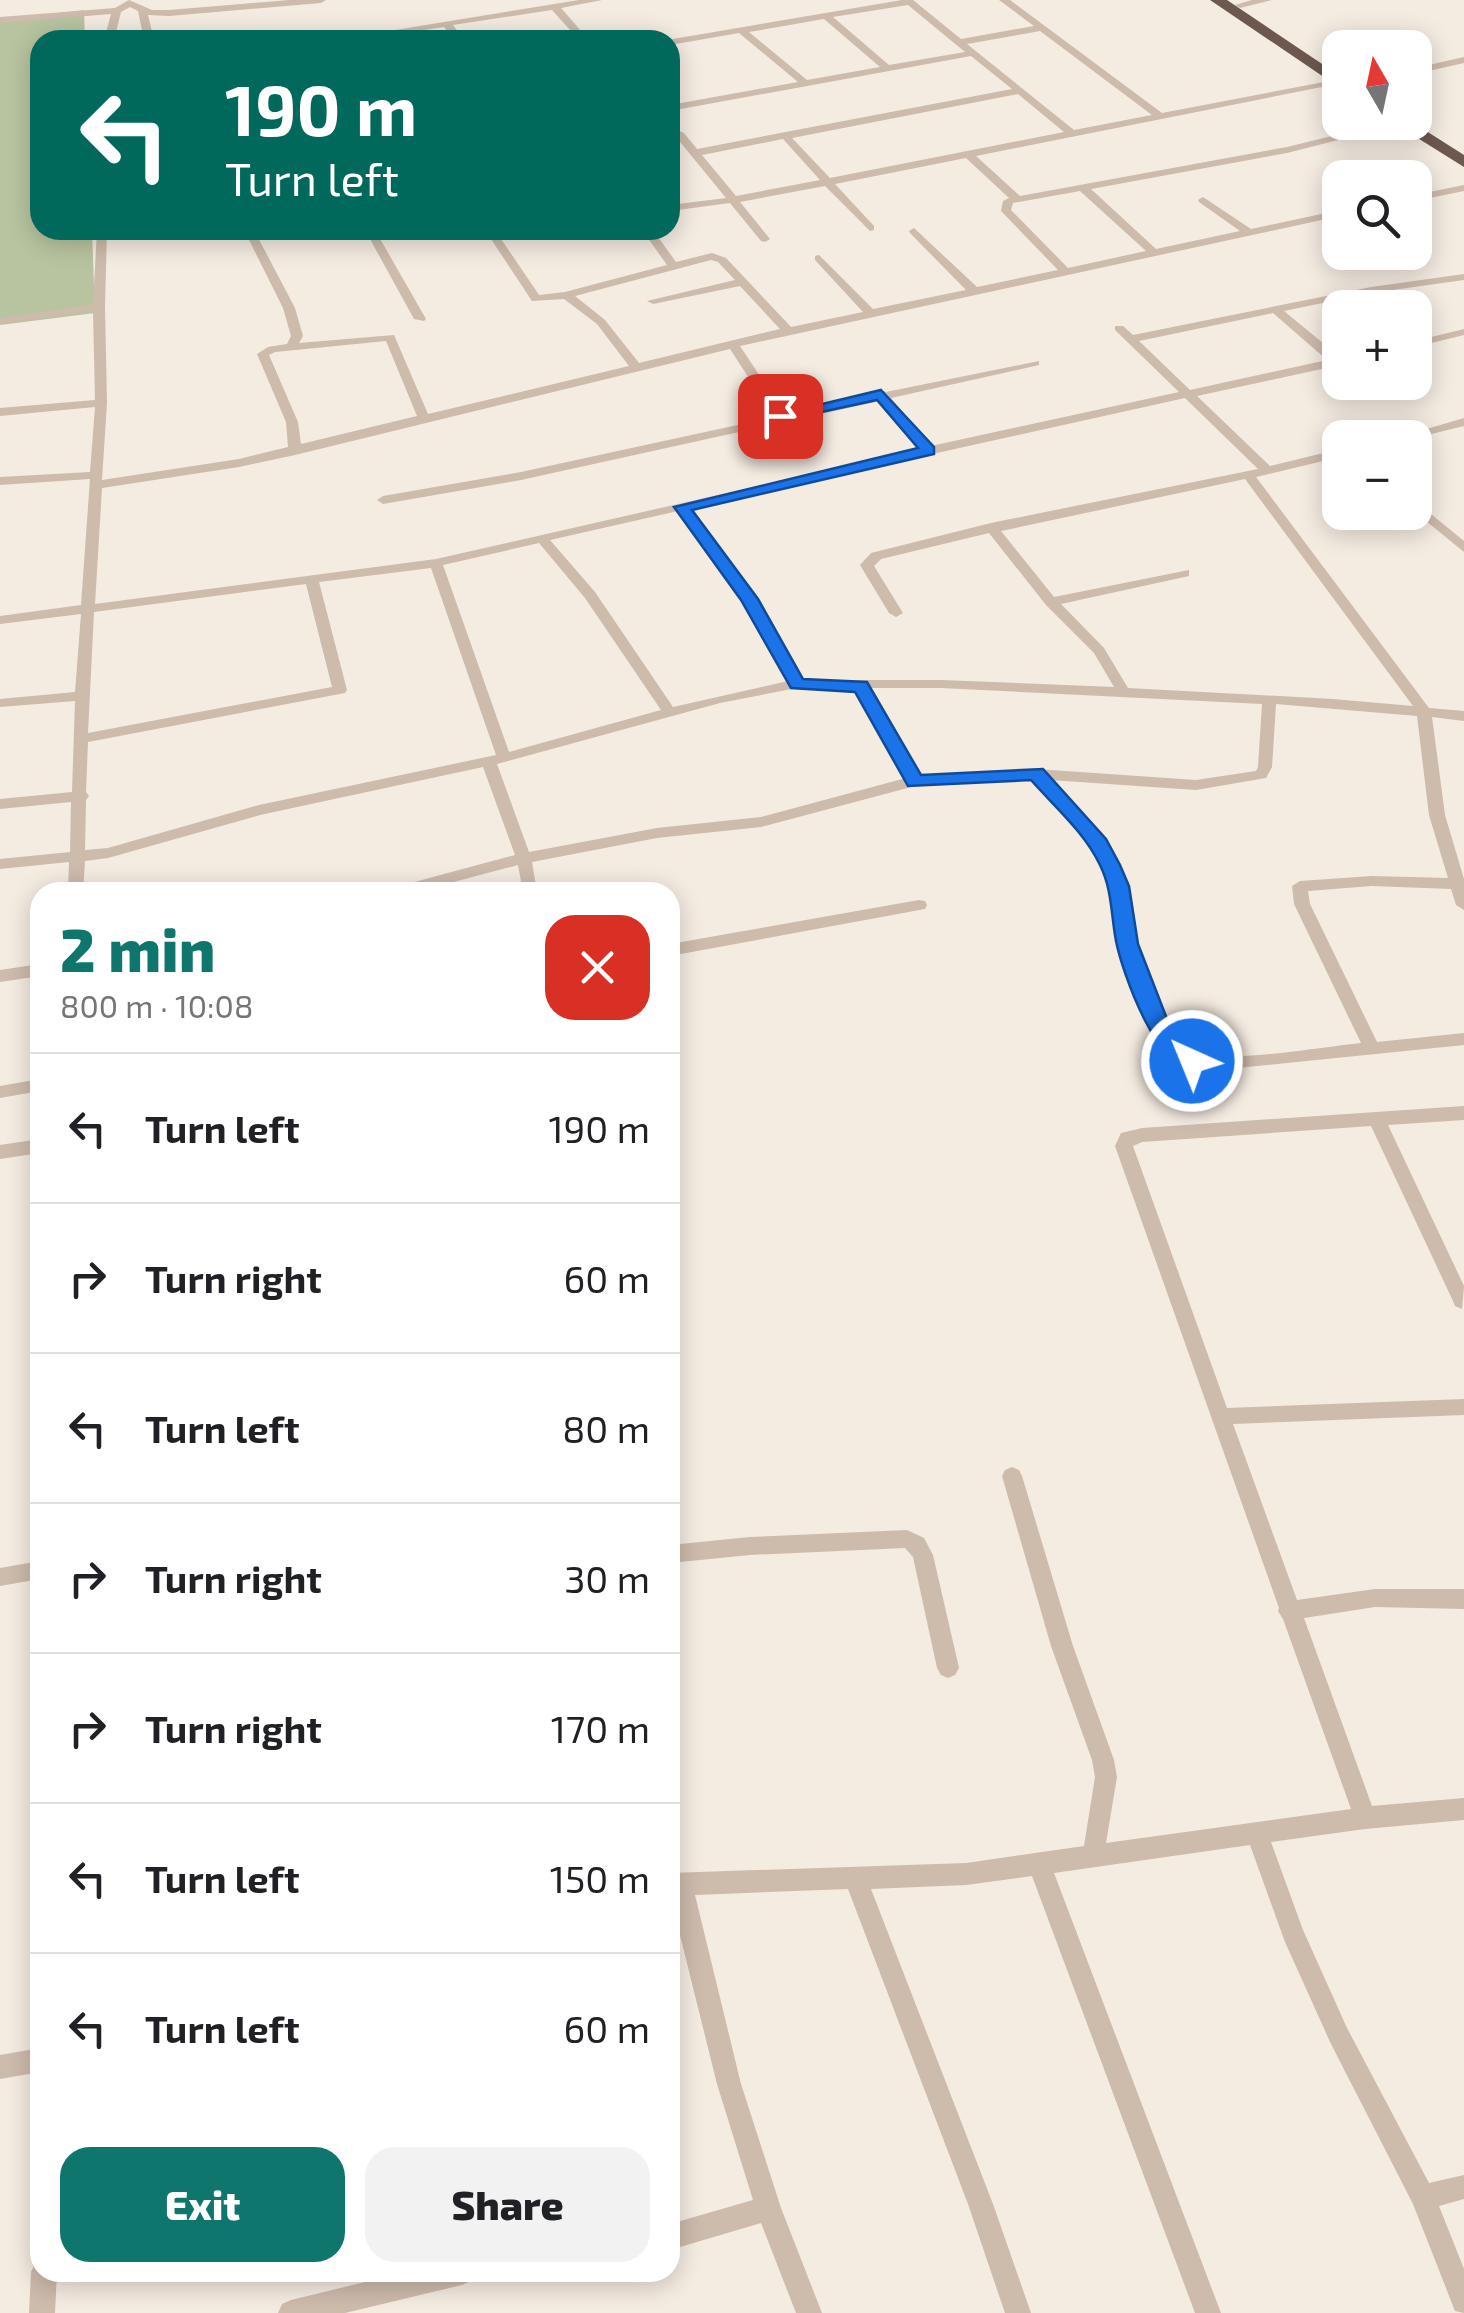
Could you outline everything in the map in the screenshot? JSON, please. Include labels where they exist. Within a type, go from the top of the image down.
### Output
[{"type":"highway","points":[[1217,0],[1322,68]]},
{"type":"highway","points":[[1236,2],[1322,66]]},
{"type":"highway","points":[[1432,131],[1464,150]]},
{"type":"highway","points":[[1428,140],[1464,162]]},
{"type":"street","points":[[0,20],[117,11],[128,2],[142,11],[170,14],[212,4],[322,0]]},
{"type":"street","points":[[412,30],[597,0]]},
{"type":"street","points":[[1004,0],[1159,115]]},
{"type":"street","points":[[1236,2],[1267,0]]},
{"type":"street","points":[[680,40],[908,1],[1072,133]]},
{"type":"street","points":[[555,7],[575,30]]},
{"type":"street","points":[[112,30],[117,11]]},
{"type":"street","points":[[142,11],[147,30]]},
{"type":"street","points":[[826,16],[888,69]]},
{"type":"street","points":[[447,24],[452,30]]},
{"type":"street","points":[[961,42],[1041,28]]},
{"type":"street","points":[[742,31],[806,84]]},
{"type":"street","points":[[680,106],[973,53]]},
{"type":"street","points":[[1432,67],[1464,60]]},
{"type":"street","points":[[680,207],[732,200],[1322,82]]},
{"type":"street","points":[[694,152],[1019,91]]},
{"type":"street","points":[[785,136],[870,228]]},
{"type":"street","points":[[680,139],[764,238]]},
{"type":"street","points":[[1066,272],[1004,205],[1016,198],[1329,140]]},
{"type":"street","points":[[967,153],[1016,198]]},
{"type":"street","points":[[1081,186],[1153,252]]},
{"type":"street","points":[[1432,195],[1464,188]]},
{"type":"street","points":[[1203,200],[1249,232]]},
{"type":"street","points":[[0,481],[98,480],[295,450],[788,331],[1322,217]]},
{"type":"street","points":[[914,231],[975,292]]},
{"type":"street","points":[[77,882],[84,738],[82,696],[101,403],[98,306],[101,240]]},
{"type":"street","points":[[254,240],[289,308],[297,336],[291,347]]},
{"type":"street","points":[[376,240],[420,319]]},
{"type":"street","points":[[496,240],[531,296],[566,296],[673,266],[718,258],[788,331]]},
{"type":"street","points":[[654,240],[673,266]]},
{"type":"street","points":[[819,258],[870,314]]},
{"type":"street","points":[[1130,339],[1275,309],[1464,277]]},
{"type":"street","points":[[653,301],[742,282]]},
{"type":"street","points":[[566,296],[601,322],[637,368]]},
{"type":"street","points":[[0,321],[98,306]]},
{"type":"street","points":[[1275,309],[1322,349]]},
{"type":"street","points":[[1119,328],[1268,471]]},
{"type":"street","points":[[1432,340],[1464,332]]},
{"type":"street","points":[[295,450],[292,422],[263,354],[291,347],[390,337],[425,420]]},
{"type":"street","points":[[733,345],[780,416]]},
{"type":"street","points":[[382,500],[521,476],[1035,362]]},
{"type":"street","points":[[0,620],[436,563],[1322,366]]},
{"type":"street","points":[[881,394],[928,451]]},
{"type":"street","points":[[0,412],[101,403]]},
{"type":"street","points":[[1432,430],[1464,422]]},
{"type":"street","points":[[896,612],[868,560],[991,527],[1249,476],[1322,458]]},
{"type":"street","points":[[1249,476],[1424,711],[1438,815],[1464,905]]},
{"type":"street","points":[[682,507],[749,599],[797,684]]},
{"type":"street","points":[[1432,520],[1464,548]]},
{"type":"street","points":[[991,527],[1051,602],[1100,650],[1124,692]]},
{"type":"street","points":[[544,540],[590,595],[669,712]]},
{"type":"street","points":[[436,563],[496,759],[528,882]]},
{"type":"street","points":[[1051,602],[1184,573]]},
{"type":"street","points":[[84,738],[340,690],[342,682],[312,581]]},
{"type":"street","points":[[0,864],[108,854],[259,810],[496,759],[669,712],[797,684],[941,684],[1124,692],[1464,716]]},
{"type":"street","points":[[861,686],[915,781]]},
{"type":"street","points":[[0,703],[82,696]]},
{"type":"street","points":[[435,882],[524,858],[656,833],[761,822],[915,781],[1036,774],[1196,784],[1248,781],[1261,775],[1265,767],[1269,700]]},
{"type":"street","points":[[1036,774],[1098,844],[1110,865],[1119,886],[1127,944],[1171,1050],[1192,1061],[1227,1063],[1464,1039]]},
{"type":"street","points":[[0,804],[82,796]]},
{"type":"street","points":[[1372,1048],[1302,904],[1300,886],[1372,880],[1460,884]]},
{"type":"street","points":[[680,948],[919,905]]},
{"type":"street","points":[[0,976],[30,972]]},
{"type":"street","points":[[0,1092],[30,1088]]},
{"type":"street","points":[[1366,1818],[1288,1611],[1223,1416],[1127,1162],[1127,1138],[1464,1114]]},
{"type":"street","points":[[1378,1120],[1462,1301]]},
{"type":"street","points":[[0,1152],[30,1148]]},
{"type":"street","points":[[1223,1416],[1464,1407]]},
{"type":"street","points":[[1012,1476],[1062,1646],[1103,1760],[1106,1777],[1093,1857]]},
{"type":"street","points":[[680,1553],[750,1546],[908,1540],[917,1544],[923,1555],[948,1668]]},
{"type":"street","points":[[0,1576],[30,1572]]},
{"type":"street","points":[[1288,1611],[1375,1598],[1464,1599]]},
{"type":"street","points":[[680,1884],[856,1880],[1040,1866],[1256,1832],[1464,1809]]},
{"type":"street","points":[[1256,1832],[1293,1934],[1339,2036],[1423,2197],[1464,2302]]},
{"type":"street","points":[[1040,1866],[1208,2313]]},
{"type":"street","points":[[856,1880],[909,2026],[986,2210],[1018,2313]]},
{"type":"street","points":[[680,1899],[768,2208],[809,2313]]},
{"type":"street","points":[[0,2066],[30,2062]]},
{"type":"street","points":[[1423,2197],[1464,2187]]},
{"type":"street","points":[[680,2234],[768,2208]]},
{"type":"street","points":[[42,2313],[44,2282]]},
{"type":"street","points":[[291,2313],[420,2282]]},
{"type":"green space","points":[[84,10],[85,30],[30,30],[30,240],[92,240],[95,313],[0,325],[0,21]]},
{"type":"route","points":[[780,416],[881,394],[928,451],[682,507],[749,599],[797,684],[861,686],[915,781],[1036,774],[1098,844],[1110,865],[1119,886],[1127,944],[1166,1042],[1171,1050],[1192,1061]]}]
